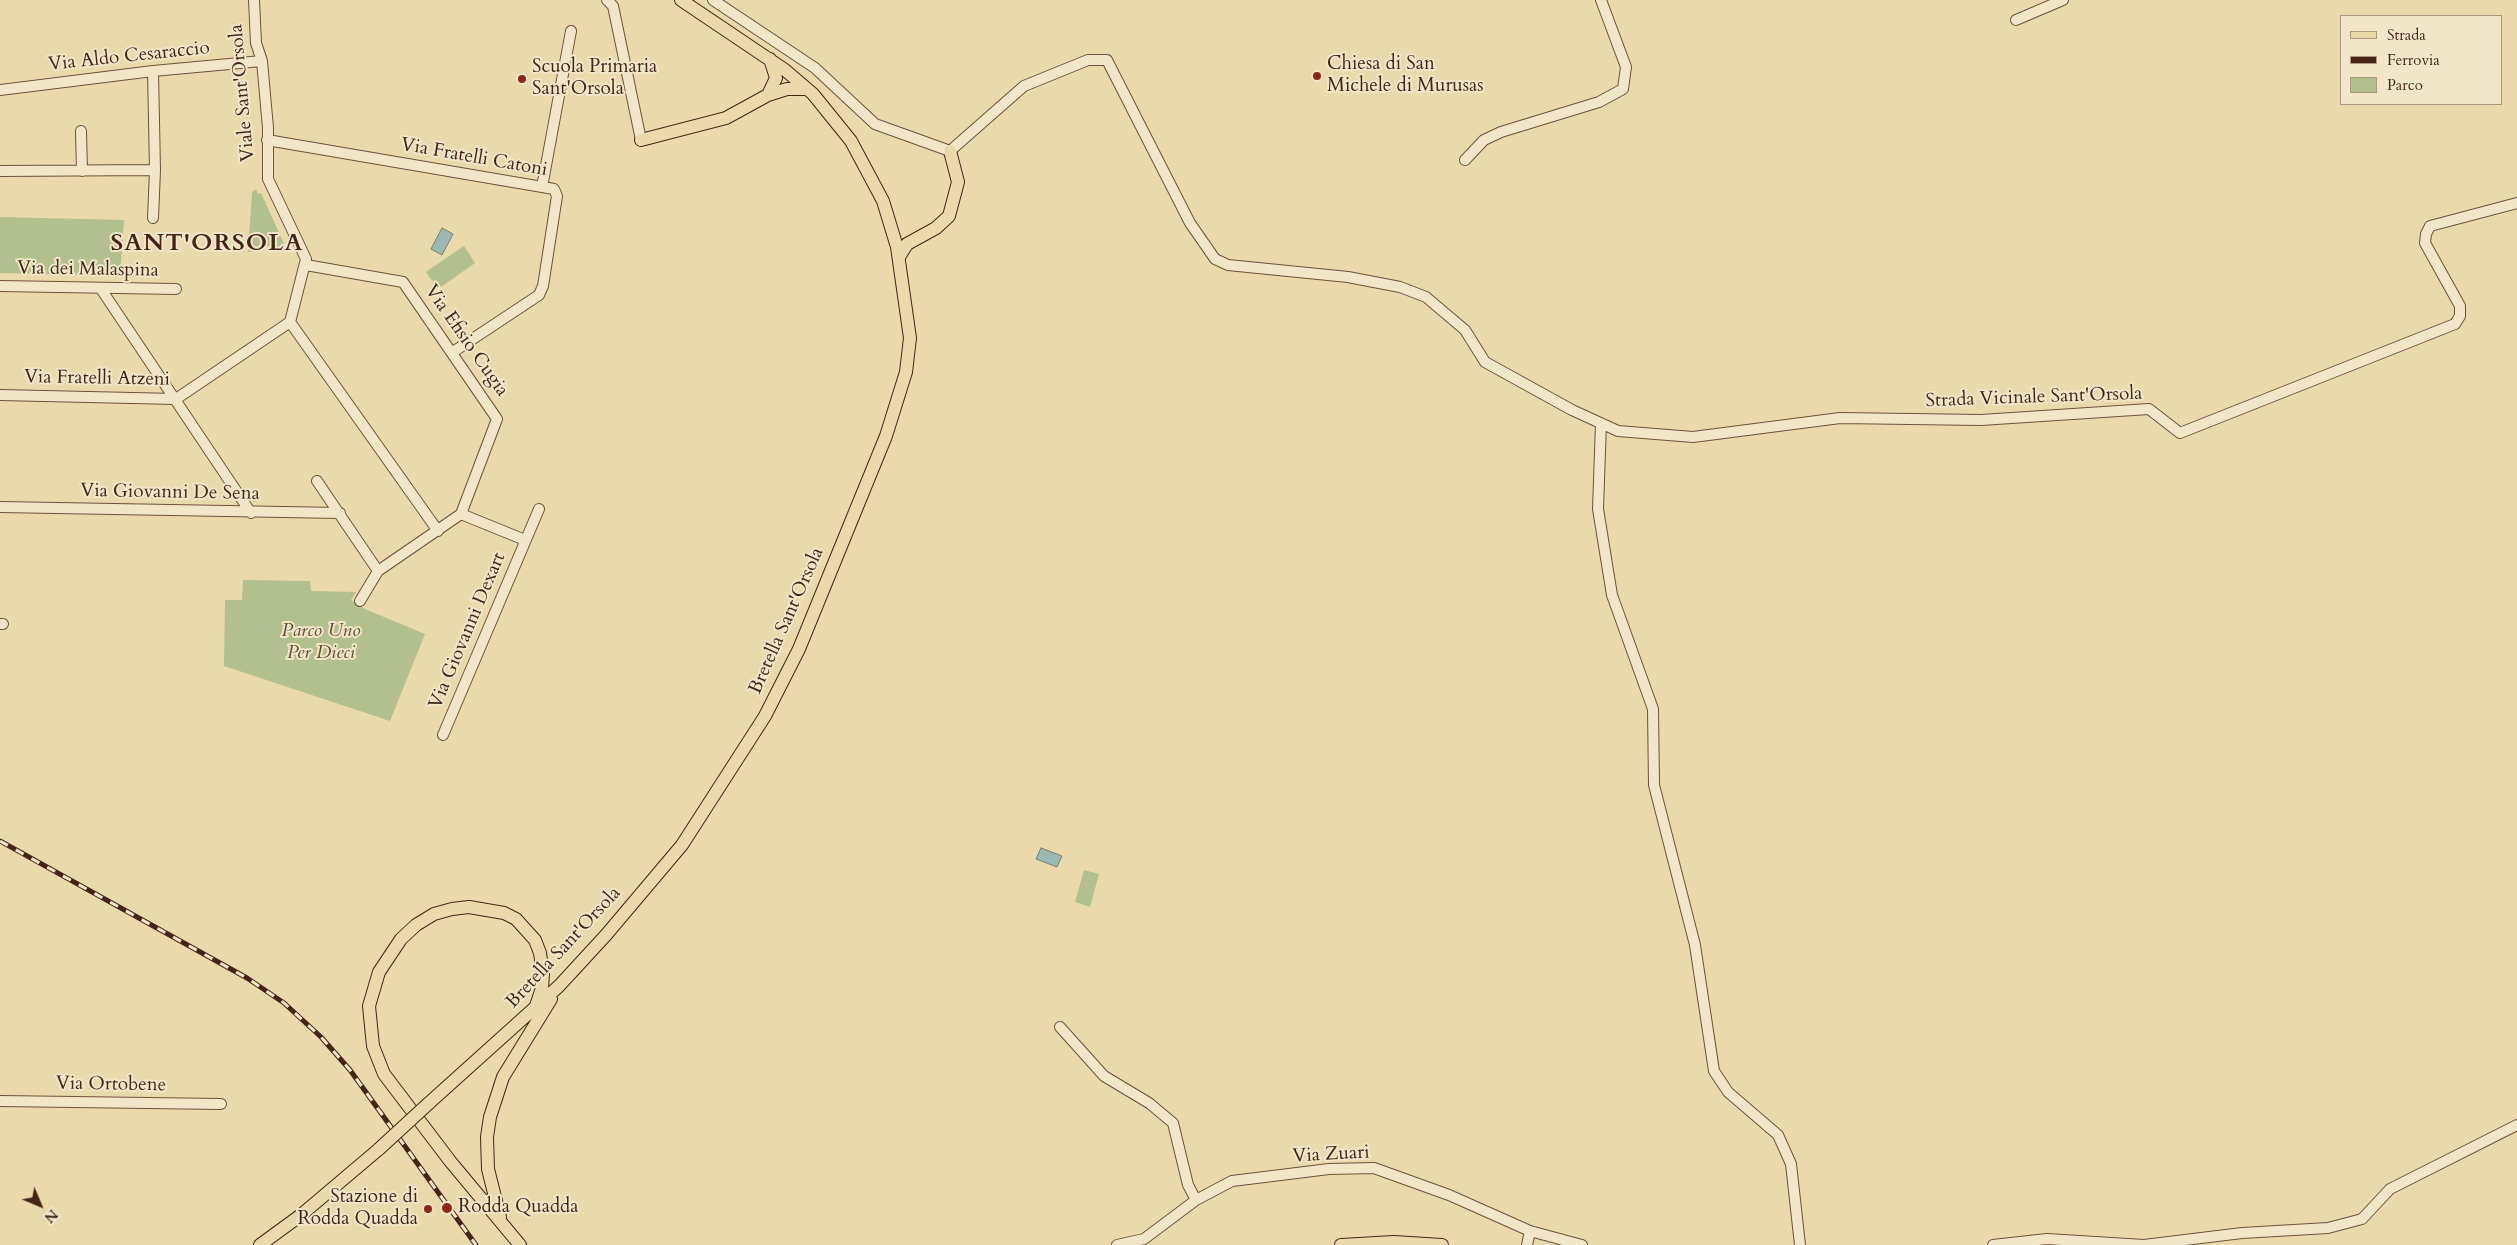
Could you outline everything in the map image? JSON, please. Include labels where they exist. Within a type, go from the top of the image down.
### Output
[{"type":"main road","name":"Bretella Sant'Orsola","points":[[260,1245],[301,1215],[379,1149],[534,1010],[606,935],[682,845],[778,694],[799,649],[886,436],[903,381],[910,338],[899,257],[883,201],[851,141],[807,89],[770,59],[681,0]]},
{"type":"main road","points":[[768,95],[776,78],[770,59]]},
{"type":"main road","points":[[641,140],[726,118],[768,95],[787,89],[807,89]]},
{"type":"main road","points":[[899,257],[907,244],[942,224],[949,216],[958,182],[950,151]]},
{"type":"main road","points":[[891,227],[904,233],[925,234]]},
{"type":"main road","points":[[520,1245],[450,1161],[384,1074],[373,1046],[369,1006],[378,972],[401,939],[416,925],[434,914],[469,907],[504,913],[516,919],[535,940],[542,958],[543,974],[542,988],[534,1010]]},
{"type":"main road","points":[[501,1222],[488,1169],[487,1137],[490,1117],[503,1077],[559,986]]},
{"type":"main road","points":[[1341,1245],[1394,1242],[1442,1245]]},
{"type":"street","name":"Viale Sant'Orsola","points":[[254,0],[256,43],[262,61],[268,179],[306,259],[306,265]]},
{"type":"street","points":[[607,0],[613,6],[641,140]]},
{"type":"street","points":[[713,0],[815,68],[875,124],[950,151]]},
{"type":"street","points":[[1465,160],[1484,140],[1500,132],[1599,102],[1623,89],[1626,67],[1600,0]]},
{"type":"street","points":[[2016,20],[2063,0]]},
{"type":"street","points":[[542,187],[571,31]]},
{"type":"street","name":"Strada Vicinale Sant'Orsola","points":[[950,151],[1024,86],[1088,60],[1107,60],[1190,223],[1215,258],[1228,265],[1348,277],[1400,287],[1426,297],[1465,330],[1485,362],[1572,410],[1618,431],[1692,437],[1840,418],[1981,420],[2149,410],[2180,433],[2455,324],[2460,316],[2460,306],[2426,243],[2426,234],[2430,226],[2517,203]]},
{"type":"street","name":"Via Aldo Cesaraccio","points":[[0,90],[153,71],[262,61]]},
{"type":"street","points":[[153,71],[153,218]]},
{"type":"street","points":[[81,131],[82,171]]},
{"type":"street","name":"Via Fratelli Catoni","points":[[267,140],[554,189],[557,192],[541,291],[530,302],[453,352]]},
{"type":"street","points":[[0,171],[154,170]]},
{"type":"street","points":[[306,265],[290,322],[438,532]]},
{"type":"street","name":"Via Efisio Cugia","points":[[306,265],[403,282],[453,352],[497,419],[461,514]]},
{"type":"street","name":"Via dei Malaspina","points":[[0,286],[176,290]]},
{"type":"street","points":[[101,289],[251,512]]},
{"type":"street","name":"Via Fratelli Atzeni","points":[[0,395],[176,399],[290,322]]},
{"type":"street","points":[[1601,424],[1598,509],[1612,595],[1653,709],[1654,785],[1696,945],[1714,1071],[1728,1092],[1778,1135],[1792,1164],[1800,1245]]},
{"type":"street","points":[[317,482],[378,571]]},
{"type":"street","name":"Via Giovanni De Sena","points":[[0,507],[340,513]]},
{"type":"street","name":"Via Giovanni Dexart","points":[[443,735],[538,509]]},
{"type":"street","points":[[360,600],[378,571],[438,532],[461,514]]},
{"type":"street","name":"Via Giovanni Dexart","points":[[461,514],[525,540]]},
{"type":"street","points":[[1060,1027],[1104,1076],[1149,1103],[1172,1123],[1188,1185],[1196,1200]]},
{"type":"street","name":"Via Ortobene","points":[[0,1101],[221,1104]]},
{"type":"street","points":[[1993,1245],[2047,1239],[2144,1245],[2242,1233],[2328,1228],[2362,1219],[2390,1189],[2517,1125]]},
{"type":"street","name":"Via Zuari","points":[[1117,1245],[1144,1239],[1196,1200],[1232,1181],[1329,1169],[1374,1168],[1449,1195],[1530,1231],[1582,1245]]},
{"type":"street","points":[[1527,1245],[1530,1231]]},
{"type":"green space","points":[[256,189],[258,194],[261,193],[286,248],[259,245],[258,251],[248,252],[252,192]]},
{"type":"green space","points":[[0,217],[124,220],[120,276],[0,273]]},
{"type":"green space","points":[[464,246],[475,263],[438,289],[426,272]]},
{"type":"green space","name":"Parco Uno Per Dieci","points":[[243,580],[310,581],[311,591],[356,592],[351,600],[365,609],[425,634],[390,721],[224,666],[225,600],[242,600]]},
{"type":"green space","points":[[1084,870],[1099,874],[1090,907],[1075,902]]},
{"type":"water","points":[[442,228],[453,234],[442,255],[431,249]]},
{"type":"water","points":[[1041,848],[1062,856],[1057,867],[1036,859]]},
{"type":"railway","points":[[0,841],[247,978],[284,1003],[321,1037],[350,1070],[476,1245]]},
{"type":"place","name":"Chiesa di San Michele di Murusas","points":[[1317,76]]},
{"type":"place","name":"Scuola Primaria Sant'Orsola","points":[[522,79]]},
{"type":"place","name":"Rodda Quadda","points":[[447,1208]]},
{"type":"place","name":"Stazione di Rodda Quadda","points":[[428,1209]]},
{"type":"district","name":"SANT'ORSOLA","points":[[207,244]]}]
